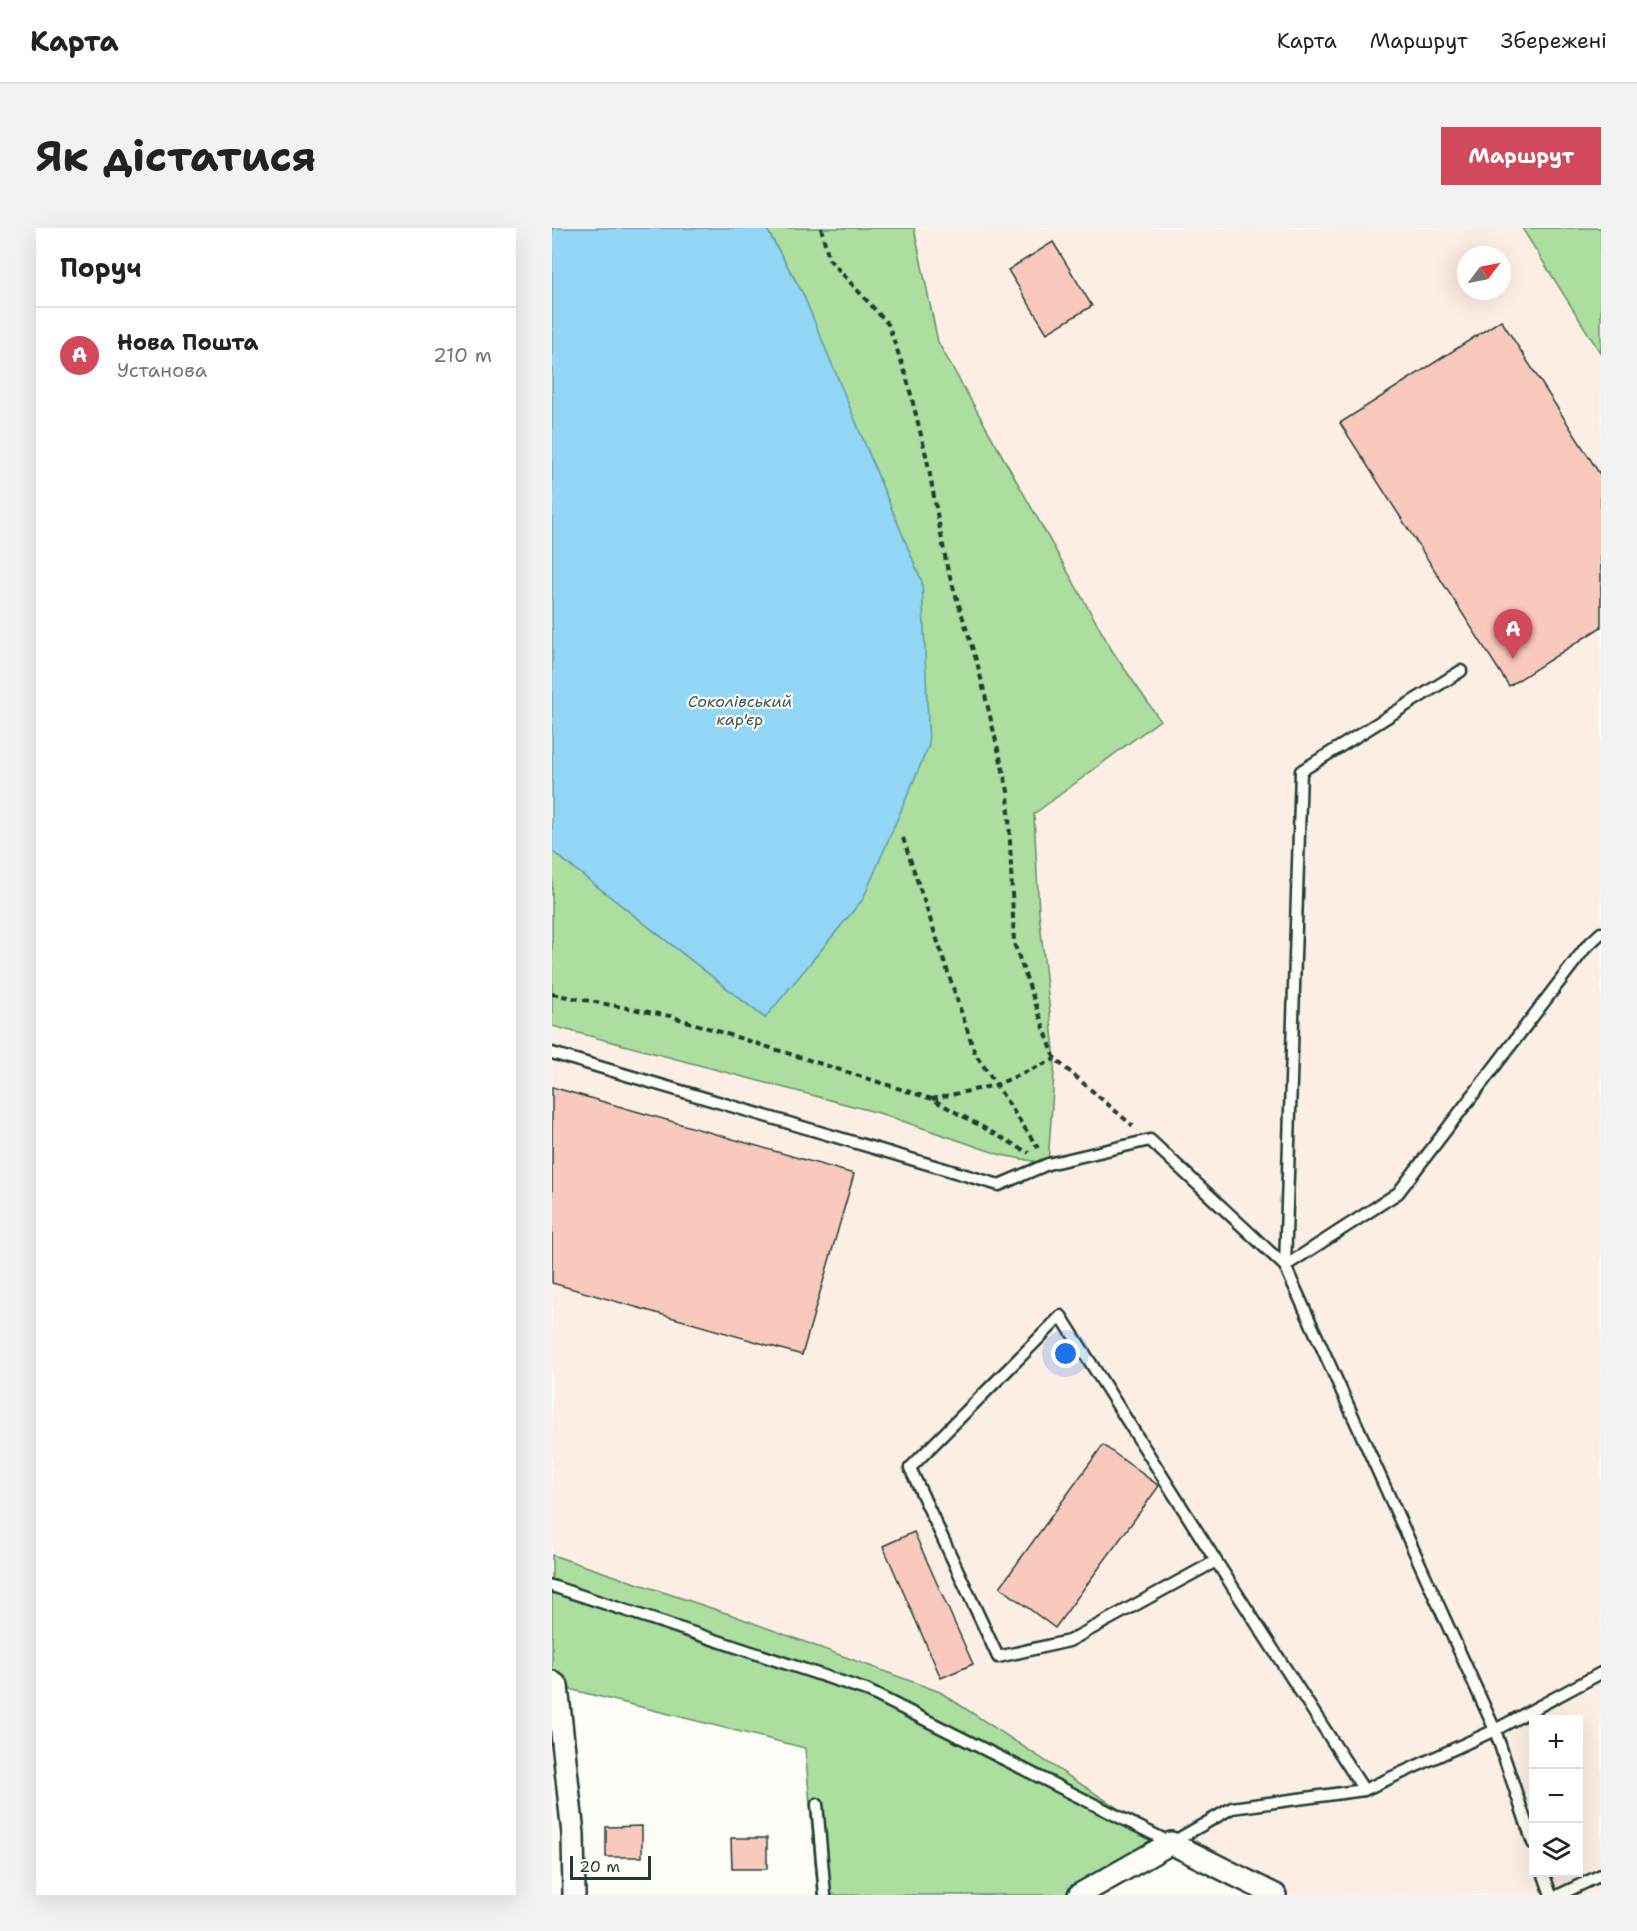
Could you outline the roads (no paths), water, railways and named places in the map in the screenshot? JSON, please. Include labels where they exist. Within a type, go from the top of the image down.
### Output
[{"type":"street","points":[[552,1682],[557,1686],[573,1834],[574,1895]]},
{"type":"street","points":[[1079,1895],[1171,1843],[1275,1895]]},
{"type":"lane","points":[[1285,1266],[1301,771],[1461,671]]},
{"type":"lane","points":[[1285,1266],[1398,1193],[1586,947],[1601,933]]},
{"type":"lane","points":[[552,1053],[999,1185],[1048,1164],[1150,1140],[1285,1266],[1496,1730],[1529,1831]]},
{"type":"lane","points":[[1216,1561],[1069,1641],[998,1657],[910,1468],[1061,1316],[1364,1790]]},
{"type":"lane","points":[[552,1586],[866,1690],[1171,1843],[1232,1808],[1364,1790],[1496,1730],[1601,1673]]},
{"type":"lane","points":[[817,1804],[825,1895]]},
{"type":"lane","points":[[1559,1895],[1601,1875]]},
{"type":"lane","points":[[1545,1877],[1551,1895]]},
{"type":"water","name":"Соколівський кар'єр","points":[[552,228],[766,228],[803,294],[922,582],[929,745],[863,899],[765,1018],[552,851]]},
{"type":"place","name":"Нова Пошта","points":[[1513,659]]}]
